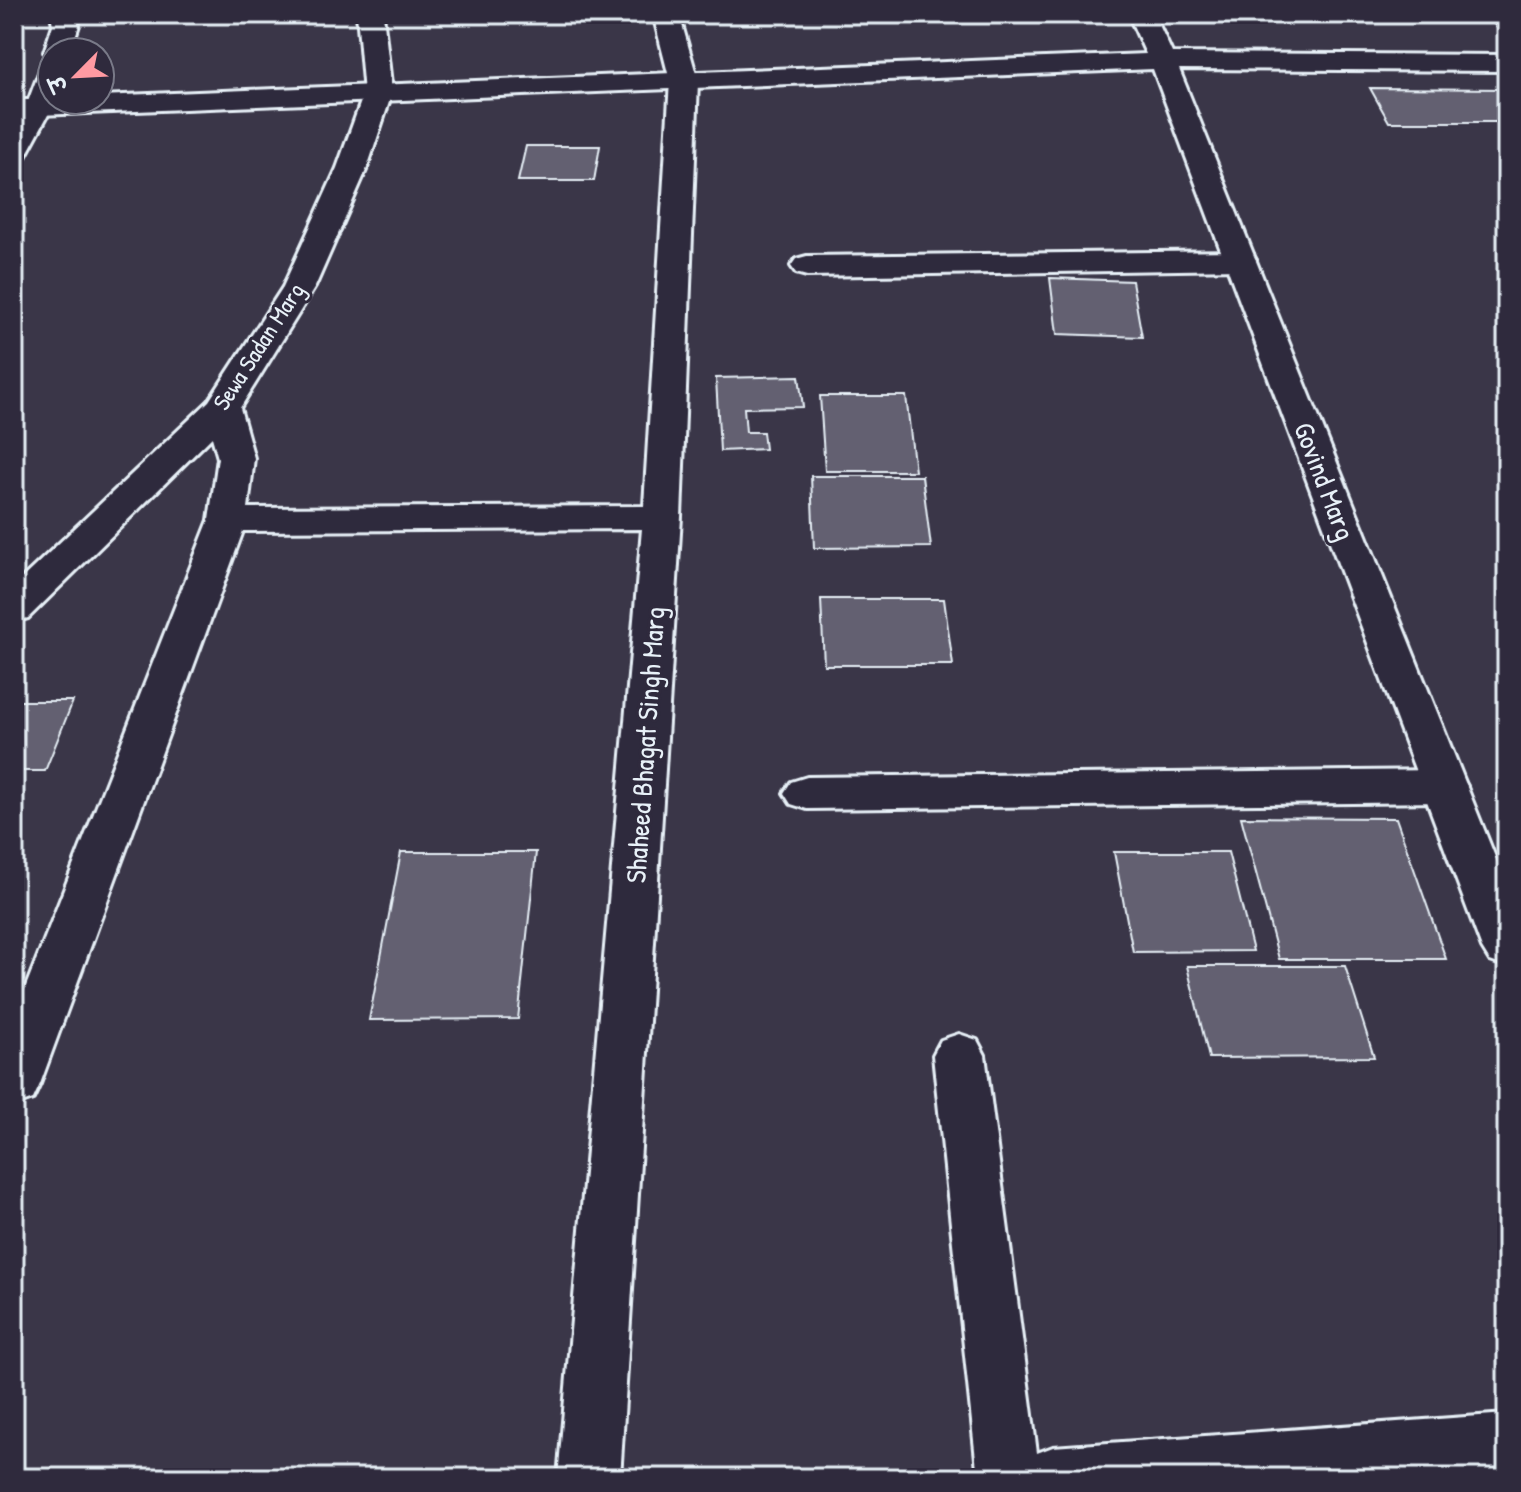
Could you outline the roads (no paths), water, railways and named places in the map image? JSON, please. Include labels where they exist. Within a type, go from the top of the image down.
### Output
[{"type":"street","points":[[62,36],[66,25],[64,14]]},
{"type":"street","name":"Sewa Sadan Marg","points":[[14,609],[222,408],[299,287],[352,168],[378,93],[370,14]]},
{"type":"street","name":"Shaheed Bhagat Singh Marg","points":[[589,1478],[662,517],[684,81],[666,14]]},
{"type":"street","name":"Govind Marg","points":[[1141,14],[1163,61],[1507,948]]},
{"type":"street","points":[[1501,14],[1507,21]]},
{"type":"street","points":[[14,153],[27,107],[1163,61],[1507,63]]},
{"type":"street","points":[[807,266],[1240,260]]},
{"type":"street","points":[[14,1084],[228,520],[236,458],[222,408]]},
{"type":"street","points":[[228,520],[662,517]]},
{"type":"street","points":[[807,793],[1444,786]]},
{"type":"street","points":[[959,1055],[1009,1478]]},
{"type":"street","points":[[1053,1478],[1507,1444]]}]
